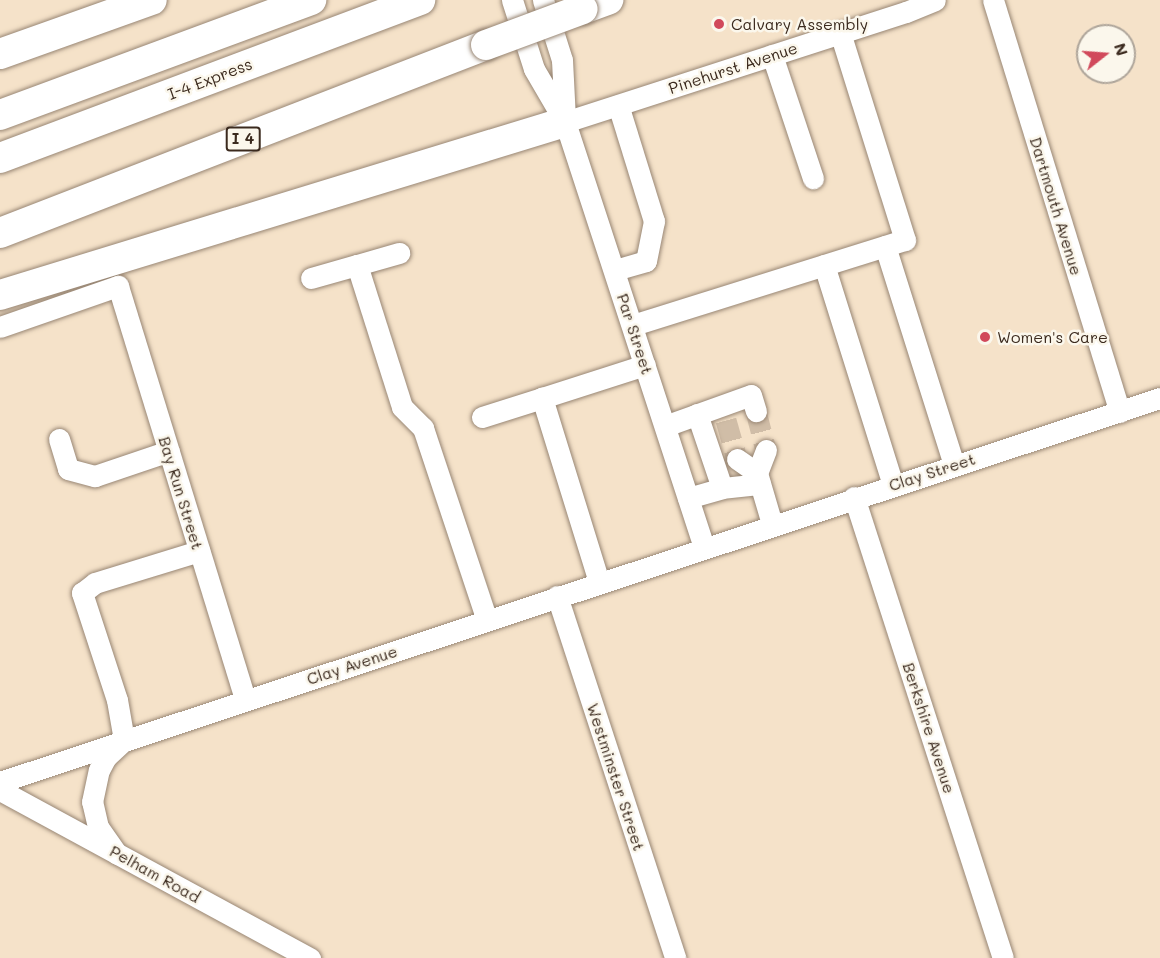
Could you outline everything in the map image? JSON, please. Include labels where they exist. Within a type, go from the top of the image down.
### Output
[{"type":"highway","points":[[0,54],[152,0]]},
{"type":"highway","points":[[0,115],[311,0]]},
{"type":"highway","name":"I-4 Express","points":[[0,158],[420,0]]},
{"type":"highway","name":"I 4","points":[[0,233],[595,5]]},
{"type":"highway","points":[[0,295],[565,122]]},
{"type":"street","name":"Par Street","points":[[512,0],[534,69],[565,122],[704,547]]},
{"type":"street","name":"Par Street","points":[[543,0],[562,60],[565,122]]},
{"type":"street","name":"Pinehurst Avenue","points":[[565,122],[935,0]]},
{"type":"street","name":"Dartmouth Avenue","points":[[993,0],[1120,412]]},
{"type":"street","points":[[633,325],[905,240],[840,33]]},
{"type":"street","points":[[772,55],[813,178]]},
{"type":"street","points":[[615,270],[646,261],[654,221],[618,105]]},
{"type":"street","points":[[885,246],[954,465]]},
{"type":"street","points":[[311,278],[399,253]]},
{"type":"street","points":[[357,265],[402,407],[423,428],[486,620]]},
{"type":"street","points":[[824,265],[893,485]]},
{"type":"street","name":"Bay Run Street","points":[[0,327],[118,285],[245,700]]},
{"type":"street","points":[[482,417],[645,365]]},
{"type":"street","points":[[665,426],[697,414],[724,412],[751,395],[756,411]]},
{"type":"street","points":[[542,398],[599,582]]},
{"type":"street","name":"Clay Street","points":[[704,547],[1159,401]]},
{"type":"street","points":[[697,414],[722,488]]},
{"type":"street","points":[[59,439],[68,469],[95,476],[169,451]]},
{"type":"street","points":[[758,479],[766,450]]},
{"type":"street","points":[[737,459],[758,479],[772,524]]},
{"type":"street","points":[[688,498],[758,479]]},
{"type":"street","name":"Berkshire Avenue","points":[[854,497],[1003,958]]},
{"type":"street","name":"Clay Avenue","points":[[0,782],[704,547]]},
{"type":"street","points":[[117,854],[98,827],[92,802],[99,770],[106,757],[124,740],[117,700],[82,593],[95,583],[199,551]]},
{"type":"street","name":"Westminster Street","points":[[557,596],[675,958]]},
{"type":"street","name":"Pelham Road","points":[[0,790],[310,958]]},
{"type":"tunnel","points":[[756,411],[766,450]]},
{"type":"tunnel","points":[[726,420],[737,459]]},
{"type":"place","name":"Calvary Assembly","points":[[719,24]]},
{"type":"place","name":"Women's Care","points":[[985,337]]}]
